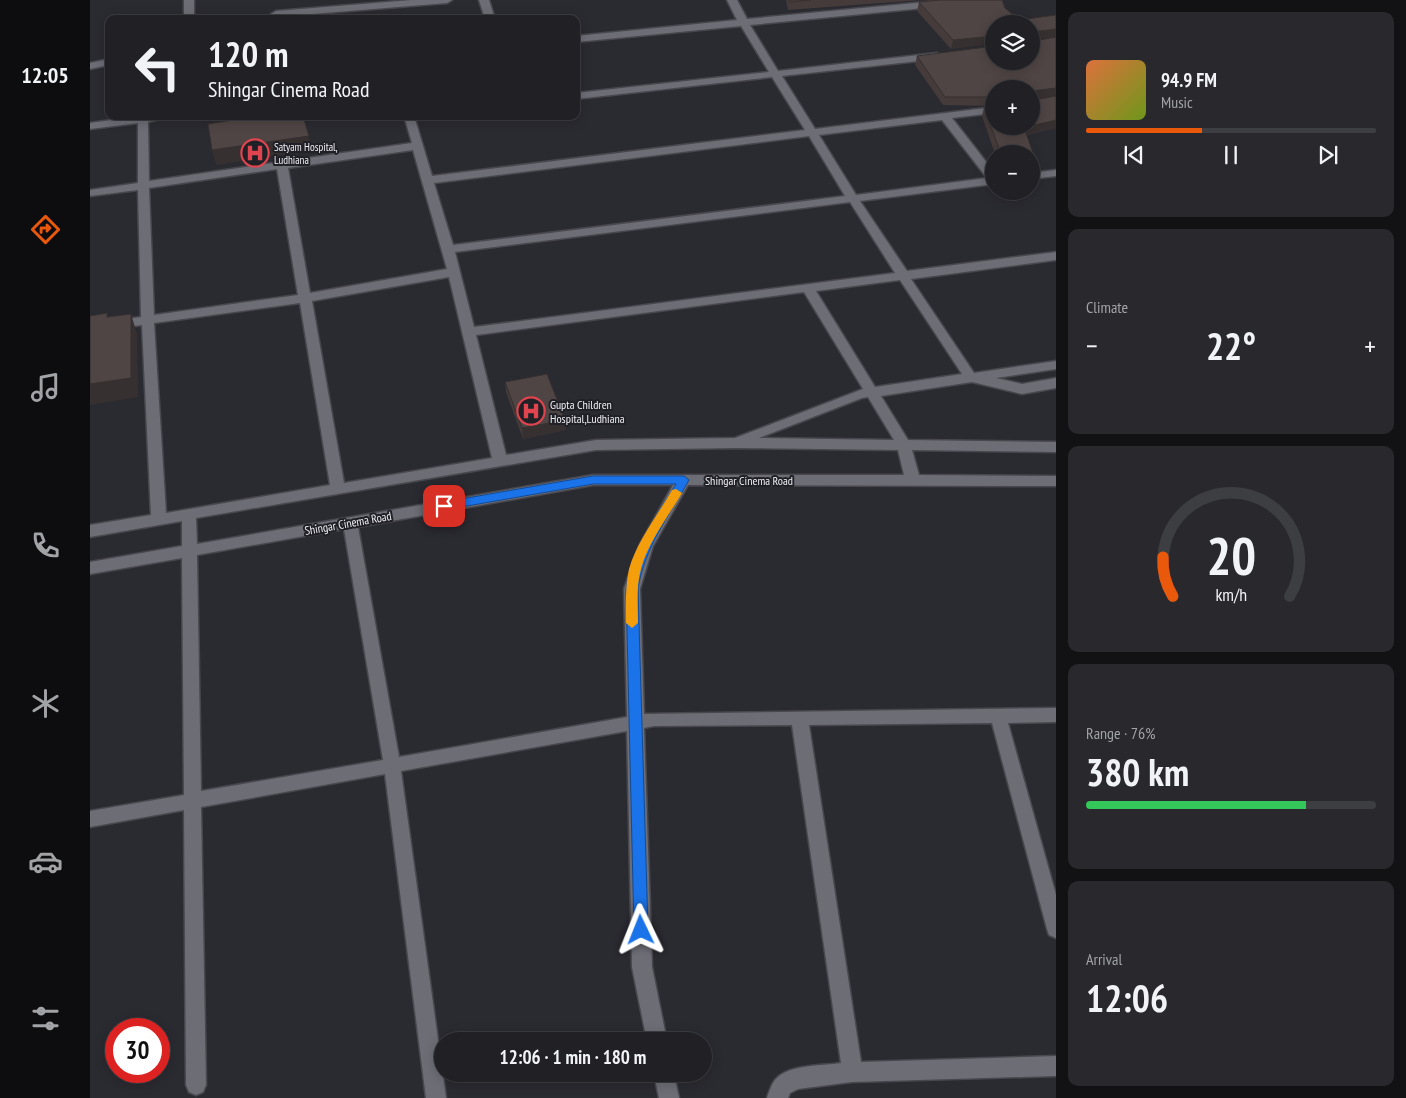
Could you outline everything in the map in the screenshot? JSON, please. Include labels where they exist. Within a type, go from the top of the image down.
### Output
[{"type":"street","points":[[189,0],[189,15]]},
{"type":"street","points":[[275,0],[276,15]]},
{"type":"street","points":[[284,15],[379,3],[447,0]]},
{"type":"street","points":[[484,0],[489,15]]},
{"type":"street","points":[[732,0],[743,22],[853,199],[905,275],[970,377],[1022,389],[1056,383]]},
{"type":"street","points":[[580,39],[976,0]]},
{"type":"street","points":[[580,96],[944,55]]},
{"type":"street","points":[[90,66],[105,63]]},
{"type":"street","points":[[427,180],[985,111]]},
{"type":"street","points":[[944,116],[985,169]]},
{"type":"street","points":[[90,126],[118,120]]},
{"type":"street","points":[[143,120],[142,186],[147,320],[159,519]]},
{"type":"street","points":[[410,120],[416,146],[448,249],[500,460]]},
{"type":"street","points":[[90,193],[416,146]]},
{"type":"street","points":[[282,166],[338,488]]},
{"type":"street","points":[[1040,175],[1056,173]]},
{"type":"street","points":[[448,249],[985,182]]},
{"type":"street","points":[[468,332],[1056,256]]},
{"type":"street","points":[[90,328],[304,298],[453,272]]},
{"type":"street","points":[[808,288],[904,445],[913,481]]},
{"type":"street","points":[[735,443],[836,402],[871,392],[1056,365]]},
{"type":"street","points":[[90,531],[596,445],[735,443],[1056,447]]},
{"type":"street","name":"Shingar Cinema Road","points":[[90,568],[593,480],[1056,481]]},
{"type":"street","points":[[655,1032],[642,967],[634,722],[632,589],[635,568],[645,546],[684,480]]},
{"type":"street","points":[[189,514],[196,1085]]},
{"type":"street","points":[[350,522],[392,765],[436,1098]]},
{"type":"street","points":[[998,715],[1056,930]]},
{"type":"street","points":[[90,819],[654,719],[1056,715]]},
{"type":"street","points":[[800,717],[852,1072]]},
{"type":"street","points":[[777,1098],[783,1086],[795,1079],[852,1072],[1056,1066]]},
{"type":"street","points":[[666,1082],[669,1098]]},
{"type":"building","points":[[789,0],[811,0],[789,2]]},
{"type":"building","points":[[1002,0],[1005,8],[1013,15],[985,15],[985,37],[953,40],[919,2]]},
{"type":"building","points":[[1056,15],[1056,29],[1040,31],[1040,17]]},
{"type":"building","points":[[1056,37],[1056,88],[1040,90],[1040,80],[985,80],[985,97],[945,97],[917,56],[985,47],[985,70],[1040,70],[1040,40]]},
{"type":"building","points":[[1056,96],[1056,120],[1040,124],[1040,99]]},
{"type":"building","points":[[233,120],[304,120],[309,136],[212,150],[208,124]]},
{"type":"building","points":[[994,135],[1027,135],[1030,145],[998,145]]},
{"type":"building","points":[[107,313],[107,317],[131,314],[131,378],[90,384],[90,316]]},
{"type":"building","points":[[547,374],[565,420],[522,428],[505,382]]},
{"type":"slow traffic","points":[[632,623],[632,589],[635,568],[645,546],[676,493]]},
{"type":"place","name":"Satyam Hospital, Ludhiana","points":[[255,153]]},
{"type":"place","name":"Gupta Children Hospital,Ludhiana","points":[[531,411]]},
{"type":"route","points":[[444,506],[593,480],[684,480],[645,546],[635,568],[632,589],[634,722],[641,930]]}]
